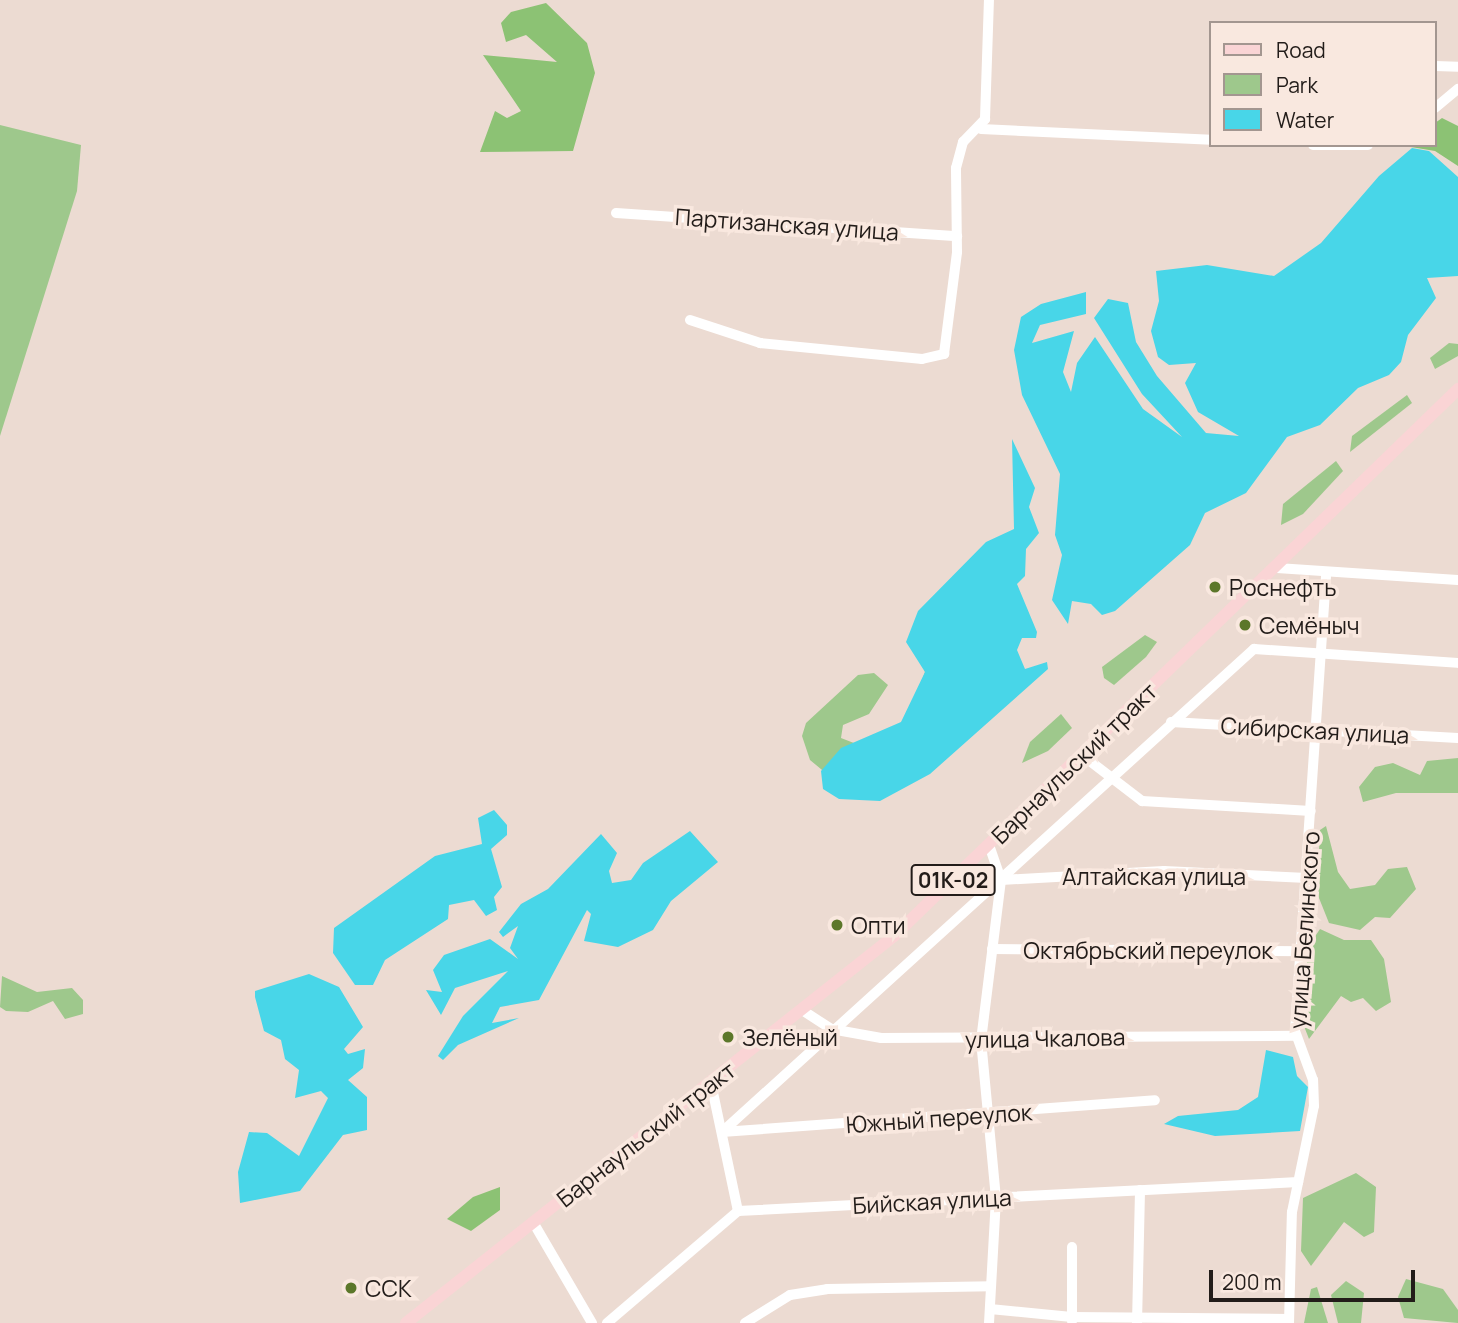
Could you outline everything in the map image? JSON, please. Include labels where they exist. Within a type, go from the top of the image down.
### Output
[{"type":"main road","name":"Барнаульский тракт","points":[[405,1323],[886,943],[1277,568],[1458,389]]},
{"type":"street","points":[[981,129],[989,0]]},
{"type":"street","points":[[1437,66],[1458,67]]},
{"type":"street","points":[[1437,106],[1458,89]]},
{"type":"street","points":[[690,320],[760,343],[935,358],[944,354],[957,236],[956,168],[963,142],[981,129],[1210,140]]},
{"type":"street","name":"Партизанская улица","points":[[616,213],[957,236]]},
{"type":"street","points":[[1277,568],[1458,580]]},
{"type":"street","name":"улица Белинского","points":[[1289,1321],[1298,1182],[1314,1089],[1295,1036],[1303,951],[1326,573]]},
{"type":"street","points":[[722,1132],[831,1029],[1001,880],[1254,649],[1458,663]]},
{"type":"street","name":"Сибирская улица","points":[[1171,722],[1458,738]]},
{"type":"street","points":[[1082,755],[1142,801],[1311,811]]},
{"type":"street","points":[[989,845],[1001,880],[981,1040],[996,1198],[989,1323]]},
{"type":"street","name":"Алтайская улица","points":[[1001,880],[1152,871],[1307,878]]},
{"type":"street","name":"Октябрьский переулок","points":[[992,949],[1303,951]]},
{"type":"street","name":"улица Чкалова","points":[[802,1010],[831,1029],[881,1038],[981,1040],[1295,1036]]},
{"type":"street","points":[[607,1323],[738,1211],[711,1083]]},
{"type":"street","name":"Южный переулок","points":[[722,1132],[988,1116],[1155,1100]]},
{"type":"street","name":"Бийская улица","points":[[738,1211],[1298,1182]]},
{"type":"street","points":[[1136,1321],[1140,1190]]},
{"type":"street","points":[[533,1222],[592,1323]]},
{"type":"street","points":[[1072,1247],[1072,1320]]},
{"type":"street","points":[[745,1323],[789,1295],[827,1289],[991,1286]]},
{"type":"street","points":[[990,1309],[1072,1320],[1289,1321]]},
{"type":"green space","points":[[546,3],[587,43],[595,73],[573,151],[480,152],[495,111],[507,118],[521,111],[483,55],[557,62],[526,35],[506,42],[501,23],[511,12]]},
{"type":"green space","points":[[1442,118],[1458,126],[1458,166],[1435,151],[1411,147],[1437,147],[1437,122]]},
{"type":"green space","points":[[0,125],[81,145],[77,191],[0,436]]},
{"type":"green space","points":[[1449,343],[1458,344],[1458,356],[1435,369],[1430,358]]},
{"type":"green space","points":[[1407,395],[1412,403],[1350,452],[1352,436]]},
{"type":"green space","points":[[1336,461],[1343,471],[1303,514],[1281,525],[1283,504]]},
{"type":"green space","points":[[1145,635],[1157,642],[1146,657],[1114,685],[1104,678],[1102,667]]},
{"type":"green space","points":[[919,654],[985,662],[833,779],[810,760],[802,736],[806,723],[858,675],[874,673],[888,685],[869,714],[843,725],[841,738],[859,745],[889,735],[910,713],[925,672]]},
{"type":"green space","points":[[1061,714],[1072,728],[1048,751],[1022,763],[1030,742]]},
{"type":"green space","points":[[1458,758],[1458,793],[1396,793],[1363,802],[1359,787],[1375,767],[1393,763],[1420,775],[1427,761]]},
{"type":"green space","points":[[1326,826],[1338,872],[1350,889],[1375,885],[1388,869],[1407,867],[1416,889],[1390,918],[1375,917],[1360,930],[1329,923],[1317,893],[1320,830]]},
{"type":"green space","points":[[1320,929],[1344,940],[1371,940],[1384,959],[1391,1002],[1376,1011],[1363,998],[1351,1002],[1341,996],[1309,1039],[1302,1021],[1306,950]]},
{"type":"green space","points":[[2,976],[37,992],[72,988],[83,1000],[83,1014],[65,1019],[53,1001],[28,1012],[6,1011],[0,1007]]},
{"type":"green space","points":[[1356,1173],[1376,1187],[1374,1232],[1364,1237],[1344,1222],[1311,1266],[1301,1251],[1303,1198]]},
{"type":"green space","points":[[500,1187],[500,1210],[471,1231],[447,1219],[473,1197]]},
{"type":"green space","points":[[1406,1279],[1443,1289],[1458,1310],[1458,1323],[1404,1318],[1398,1297]]},
{"type":"green space","points":[[1346,1281],[1364,1293],[1361,1323],[1338,1323],[1331,1295]]},
{"type":"green space","points":[[1317,1287],[1328,1323],[1304,1323],[1311,1289]]},
{"type":"water","points":[[1412,148],[1429,151],[1458,177],[1458,276],[1427,278],[1436,298],[1408,335],[1401,362],[1389,375],[1358,388],[1320,425],[1287,437],[1246,493],[1205,513],[1190,545],[1115,611],[1102,615],[1091,604],[1072,601],[1068,624],[1052,600],[1062,555],[1055,535],[1060,474],[1022,395],[1014,350],[1021,317],[1041,304],[1086,292],[1086,314],[1040,325],[1032,343],[1074,331],[1063,372],[1071,392],[1077,363],[1095,337],[1143,409],[1182,437],[1142,394],[1094,318],[1108,299],[1128,303],[1136,342],[1157,376],[1206,433],[1239,436],[1198,412],[1185,383],[1196,363],[1169,365],[1158,357],[1151,331],[1159,301],[1156,271],[1207,265],[1274,276],[1321,243],[1379,176]]},
{"type":"water","points":[[1012,439],[1035,488],[1029,507],[1039,533],[1026,549],[1025,576],[1017,584],[1037,632],[1036,638],[1022,638],[1017,650],[1025,669],[1047,662],[1048,669],[930,774],[880,801],[839,799],[823,789],[821,771],[841,748],[901,722],[925,672],[906,642],[918,611],[986,542],[1014,529]]},
{"type":"water","points":[[494,810],[507,825],[507,835],[491,849],[502,887],[494,897],[497,910],[486,916],[474,900],[449,905],[448,919],[385,960],[373,985],[355,985],[333,953],[334,928],[435,856],[482,844],[478,818]]},
{"type":"water","points":[[690,831],[718,862],[671,901],[653,930],[618,947],[584,941],[591,914],[587,910],[539,1000],[500,1007],[492,1023],[519,1018],[458,1045],[443,1060],[438,1056],[463,1016],[508,971],[455,988],[441,1015],[426,990],[442,992],[433,970],[444,955],[490,939],[518,959],[510,948],[518,926],[503,937],[499,932],[521,904],[548,889],[601,834],[617,853],[609,871],[612,883],[631,880],[643,863]]},
{"type":"water","points":[[309,974],[339,987],[363,1027],[344,1049],[348,1054],[365,1049],[363,1068],[348,1080],[367,1097],[367,1130],[343,1135],[300,1191],[240,1203],[238,1172],[249,1132],[267,1133],[299,1156],[328,1098],[321,1091],[295,1098],[299,1070],[285,1059],[281,1040],[264,1031],[255,997],[255,991]]},
{"type":"water","points":[[1266,1050],[1293,1057],[1297,1076],[1308,1087],[1300,1131],[1215,1136],[1164,1124],[1178,1116],[1238,1110],[1258,1097]]},
{"type":"place","name":"Роснефть","points":[[1215,587]]},
{"type":"place","name":"Семёныч","points":[[1245,625]]},
{"type":"place","name":"Опти","points":[[837,925]]},
{"type":"place","name":"Зелёный","points":[[728,1037]]},
{"type":"place","name":"ССК","points":[[351,1288]]}]
